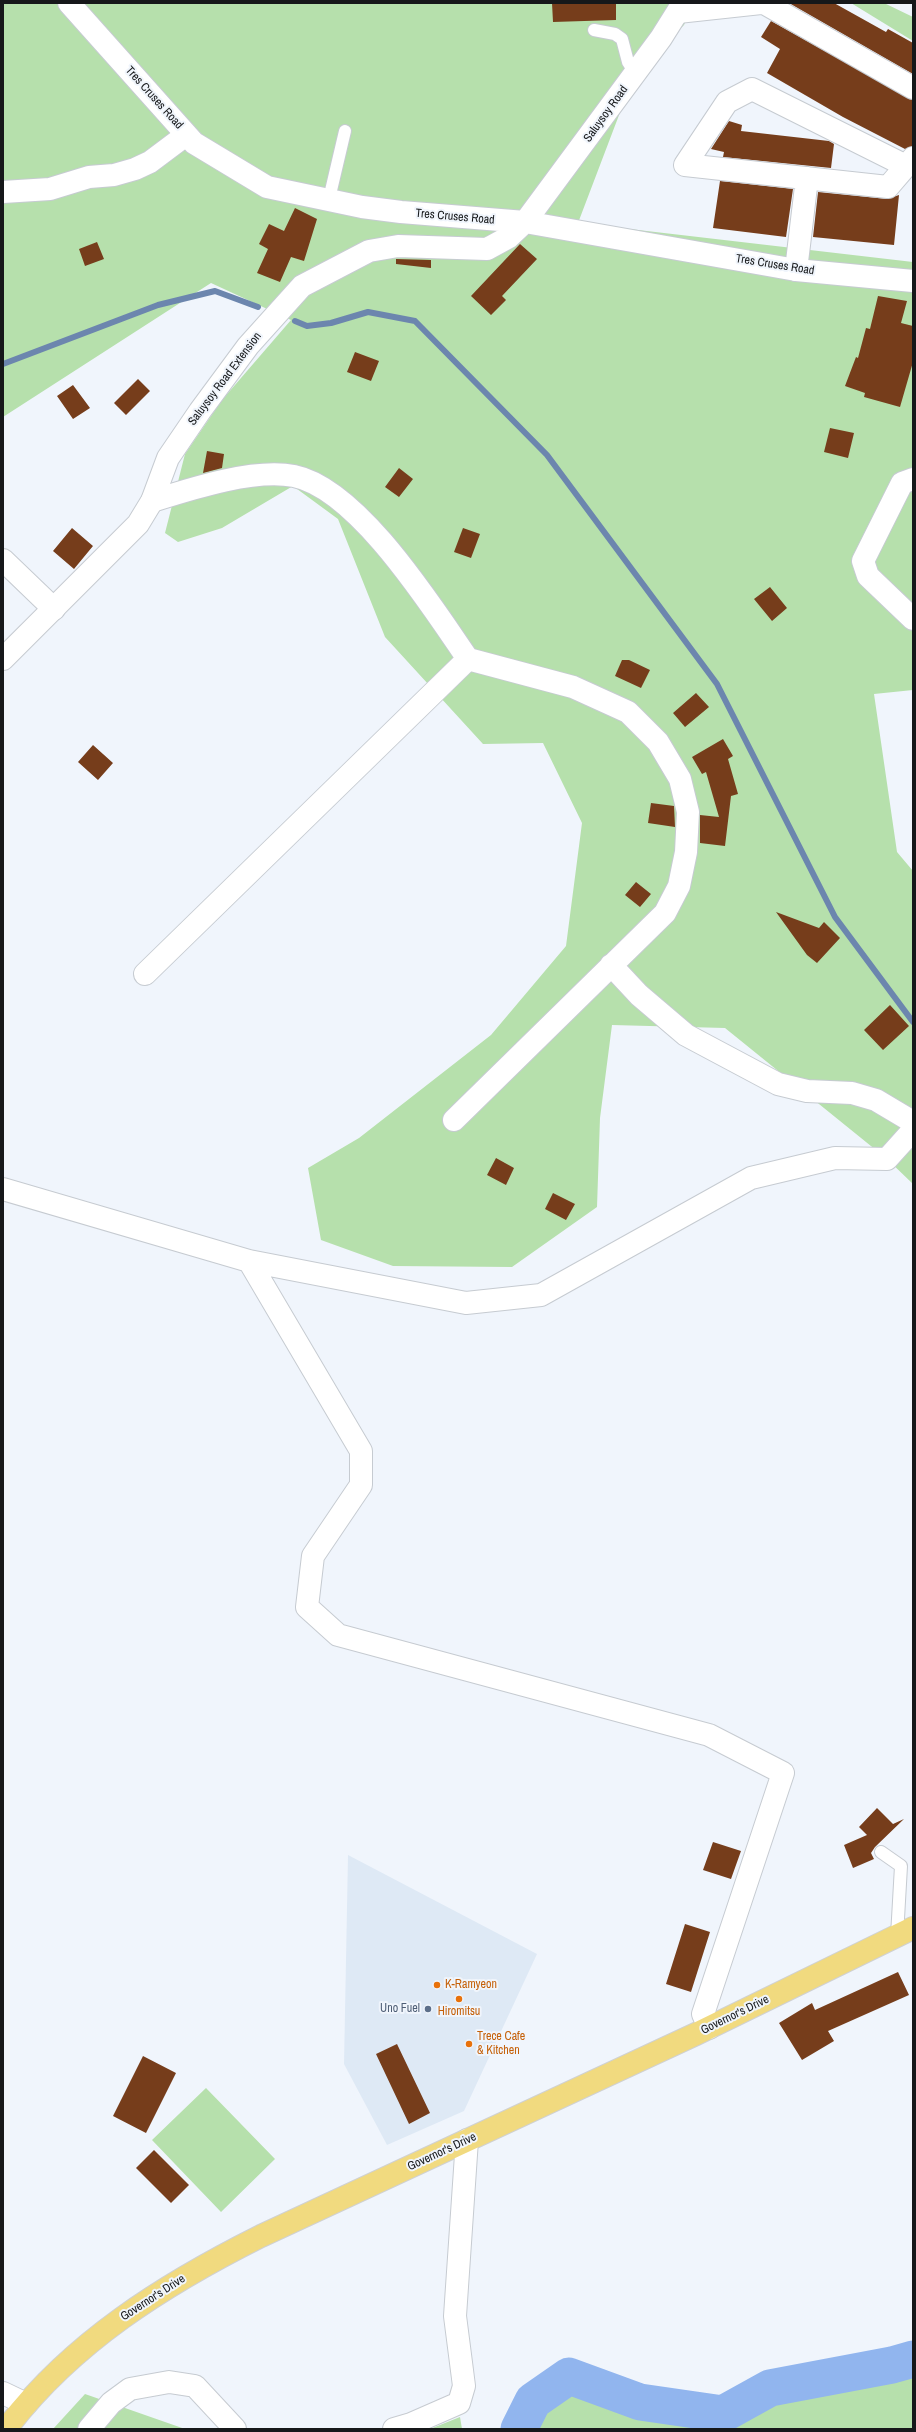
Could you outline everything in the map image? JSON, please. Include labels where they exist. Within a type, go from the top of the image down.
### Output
[{"type":"main road","name":"Governor's Drive","points":[[6,2429],[26,2404],[61,2369],[96,2338],[135,2309],[192,2272],[261,2236],[709,2028],[905,1932]]},
{"type":"street","name":"Tres Cruses Road","points":[[69,3],[194,143],[267,187],[362,207],[400,212],[526,222],[796,270],[913,282]]},
{"type":"street","points":[[681,7],[762,3],[913,88]]},
{"type":"street","name":"Saluysoy Road","points":[[526,222],[635,73],[681,7]]},
{"type":"street","points":[[752,89],[910,162],[888,187],[685,165],[727,102],[752,89]]},
{"type":"street","points":[[3,192],[50,189],[89,177],[114,175],[134,169],[150,162],[186,134]]},
{"type":"street","points":[[796,270],[807,178]]},
{"type":"street","name":"Saluysoy Road Extension","points":[[3,660],[138,524],[152,501],[168,458],[200,411],[248,346],[302,286],[369,251],[398,246],[487,249],[509,237],[526,222]]},
{"type":"street","points":[[152,501],[199,486],[252,476],[294,476],[324,487],[354,511],[405,569],[468,660],[572,687],[628,712],[658,742],[680,778],[688,812],[686,852],[679,886],[665,913],[454,1120]]},
{"type":"street","points":[[913,479],[902,483],[864,561],[868,576],[913,619]]},
{"type":"street","points":[[3,560],[54,609]]},
{"type":"street","points":[[145,974],[468,660]]},
{"type":"street","points":[[612,966],[639,995],[686,1035],[778,1084],[807,1091],[852,1093],[876,1100],[913,1122]]},
{"type":"street","points":[[3,1189],[249,1261],[466,1304],[541,1295],[751,1178],[835,1158],[887,1159],[913,1130]]},
{"type":"street","points":[[249,1261],[361,1451],[361,1485],[313,1556],[307,1607],[338,1635],[709,1735],[783,1773],[703,2014],[709,2028]]},
{"type":"street","points":[[394,2429],[411,2424],[459,2403],[464,2386],[455,2316],[466,2140]]},
{"type":"street","points":[[89,2429],[111,2403],[130,2389],[169,2382],[194,2386],[235,2429]]},
{"type":"street","points":[[3,2393],[26,2404]]},
{"type":"lane","points":[[594,30],[615,34],[622,39],[628,62],[635,73]]},
{"type":"lane","points":[[329,199],[345,131]]},
{"type":"lane","points":[[882,1852],[901,1866],[905,1932]]},
{"type":"shaded area","name":"Uno Fuel","points":[[348,1855],[537,1954],[464,2111],[387,2145],[344,2064]]},
{"type":"green space","points":[[3,3],[694,3],[684,25],[635,73],[578,223],[913,262],[913,690],[874,694],[897,852],[913,871],[913,1184],[887,1159],[725,1028],[612,1025],[600,1118],[597,1207],[512,1267],[393,1266],[321,1240],[308,1168],[359,1138],[491,1035],[566,946],[582,823],[543,743],[483,744],[385,637],[338,519],[293,486],[222,528],[178,542],[165,533],[185,454],[222,400],[291,320],[211,283],[3,417]]},
{"type":"green space","points":[[851,3],[884,3],[913,17],[913,41]]},
{"type":"green space","points":[[206,2088],[275,2159],[221,2212],[152,2140]]},
{"type":"green space","points":[[913,2359],[913,2429],[519,2429],[533,2401],[569,2376],[640,2402],[723,2414],[770,2388],[892,2365]]},
{"type":"green space","points":[[85,2394],[185,2429],[53,2429]]},
{"type":"green space","points":[[460,2417],[462,2429],[430,2429]]},
{"type":"building","points":[[552,3],[616,3],[616,20],[553,22]]},
{"type":"building","points":[[789,3],[834,3],[886,32],[888,29],[913,43],[913,74]]},
{"type":"building","points":[[771,21],[913,100],[913,146],[905,149],[843,117],[767,73],[780,49],[761,37]]},
{"type":"building","points":[[729,121],[742,125],[741,131],[829,141],[834,144],[831,168],[723,157],[724,152],[711,149]]},
{"type":"building","points":[[720,181],[793,189],[786,237],[713,228]]},
{"type":"building","points":[[818,192],[887,199],[899,195],[894,245],[813,237]]},
{"type":"building","points":[[295,208],[317,219],[304,261],[291,257],[280,282],[257,273],[268,249],[259,244],[269,224],[284,231]]},
{"type":"building","points":[[97,242],[104,259],[85,266],[79,249]]},
{"type":"building","points":[[520,244],[537,259],[502,296],[506,300],[491,315],[471,296]]},
{"type":"building","points":[[396,259],[431,260],[431,268],[396,264]]},
{"type":"building","points":[[878,296],[907,301],[901,323],[913,326],[913,362],[900,407],[864,397],[865,393],[845,386],[856,357],[858,358],[866,328],[870,329]]},
{"type":"building","points":[[355,352],[379,361],[371,381],[347,372]]},
{"type":"building","points":[[138,379],[150,391],[126,415],[114,403]]},
{"type":"building","points":[[73,385],[90,408],[73,419],[57,396]]},
{"type":"building","points":[[830,428],[854,433],[848,458],[824,452]]},
{"type":"building","points":[[207,451],[224,454],[222,468],[203,473]]},
{"type":"building","points":[[399,468],[413,479],[399,497],[385,487]]},
{"type":"building","points":[[72,528],[93,546],[74,569],[53,551]]},
{"type":"building","points":[[463,528],[480,534],[471,558],[454,552]]},
{"type":"building","points":[[770,587],[787,608],[772,621],[754,599]]},
{"type":"building","points":[[622,660],[629,660],[650,670],[641,688],[615,676]]},
{"type":"building","points":[[696,693],[709,707],[685,727],[673,713]]},
{"type":"building","points":[[723,739],[733,756],[728,759],[738,794],[731,796],[725,846],[700,843],[700,815],[719,817],[706,772],[702,774],[692,757]]},
{"type":"building","points":[[93,745],[113,763],[98,780],[78,762]]},
{"type":"building","points":[[651,803],[674,806],[675,827],[648,823]]},
{"type":"building","points":[[636,882],[651,894],[640,907],[625,895]]},
{"type":"building","points":[[776,912],[819,928],[824,922],[840,938],[817,963],[807,955]]},
{"type":"building","points":[[890,1005],[909,1026],[883,1050],[864,1030]]},
{"type":"building","points":[[496,1158],[514,1168],[506,1185],[487,1175]]},
{"type":"building","points":[[553,1193],[575,1204],[566,1220],[545,1209]]},
{"type":"building","points":[[877,1808],[893,1824],[904,1819],[875,1847],[871,1853],[874,1859],[853,1868],[844,1845],[867,1835],[859,1827]]},
{"type":"building","points":[[713,1842],[741,1851],[731,1879],[703,1870]]},
{"type":"building","points":[[685,1924],[710,1932],[691,1992],[666,1984]]},
{"type":"building","points":[[898,1972],[909,1995],[828,2031],[834,2041],[802,2060],[779,2023],[812,2003],[815,2010]]},
{"type":"building","points":[[397,2044],[430,2113],[409,2124],[376,2054]]},
{"type":"building","points":[[143,2056],[176,2073],[146,2133],[113,2116]]},
{"type":"building","points":[[154,2150],[189,2185],[171,2203],[136,2168]]},
{"type":"waterway","points":[[3,364],[158,305],[215,291],[258,307]]},
{"type":"waterway","points":[[295,321],[307,326],[331,323],[368,312],[415,321],[547,455],[717,684],[835,917],[913,1022]]},
{"type":"waterway","points":[[519,2429],[533,2401],[569,2376],[640,2402],[723,2414],[770,2388],[892,2365],[913,2359]]},
{"type":"place","name":"K-Ramyeon","points":[[437,1985]]},
{"type":"place","name":"Hiromitsu","points":[[459,1999]]},
{"type":"place","name":"Uno Fuel","points":[[428,2009]]},
{"type":"place","name":"Trece Cafe & Kitchen","points":[[469,2044]]}]
